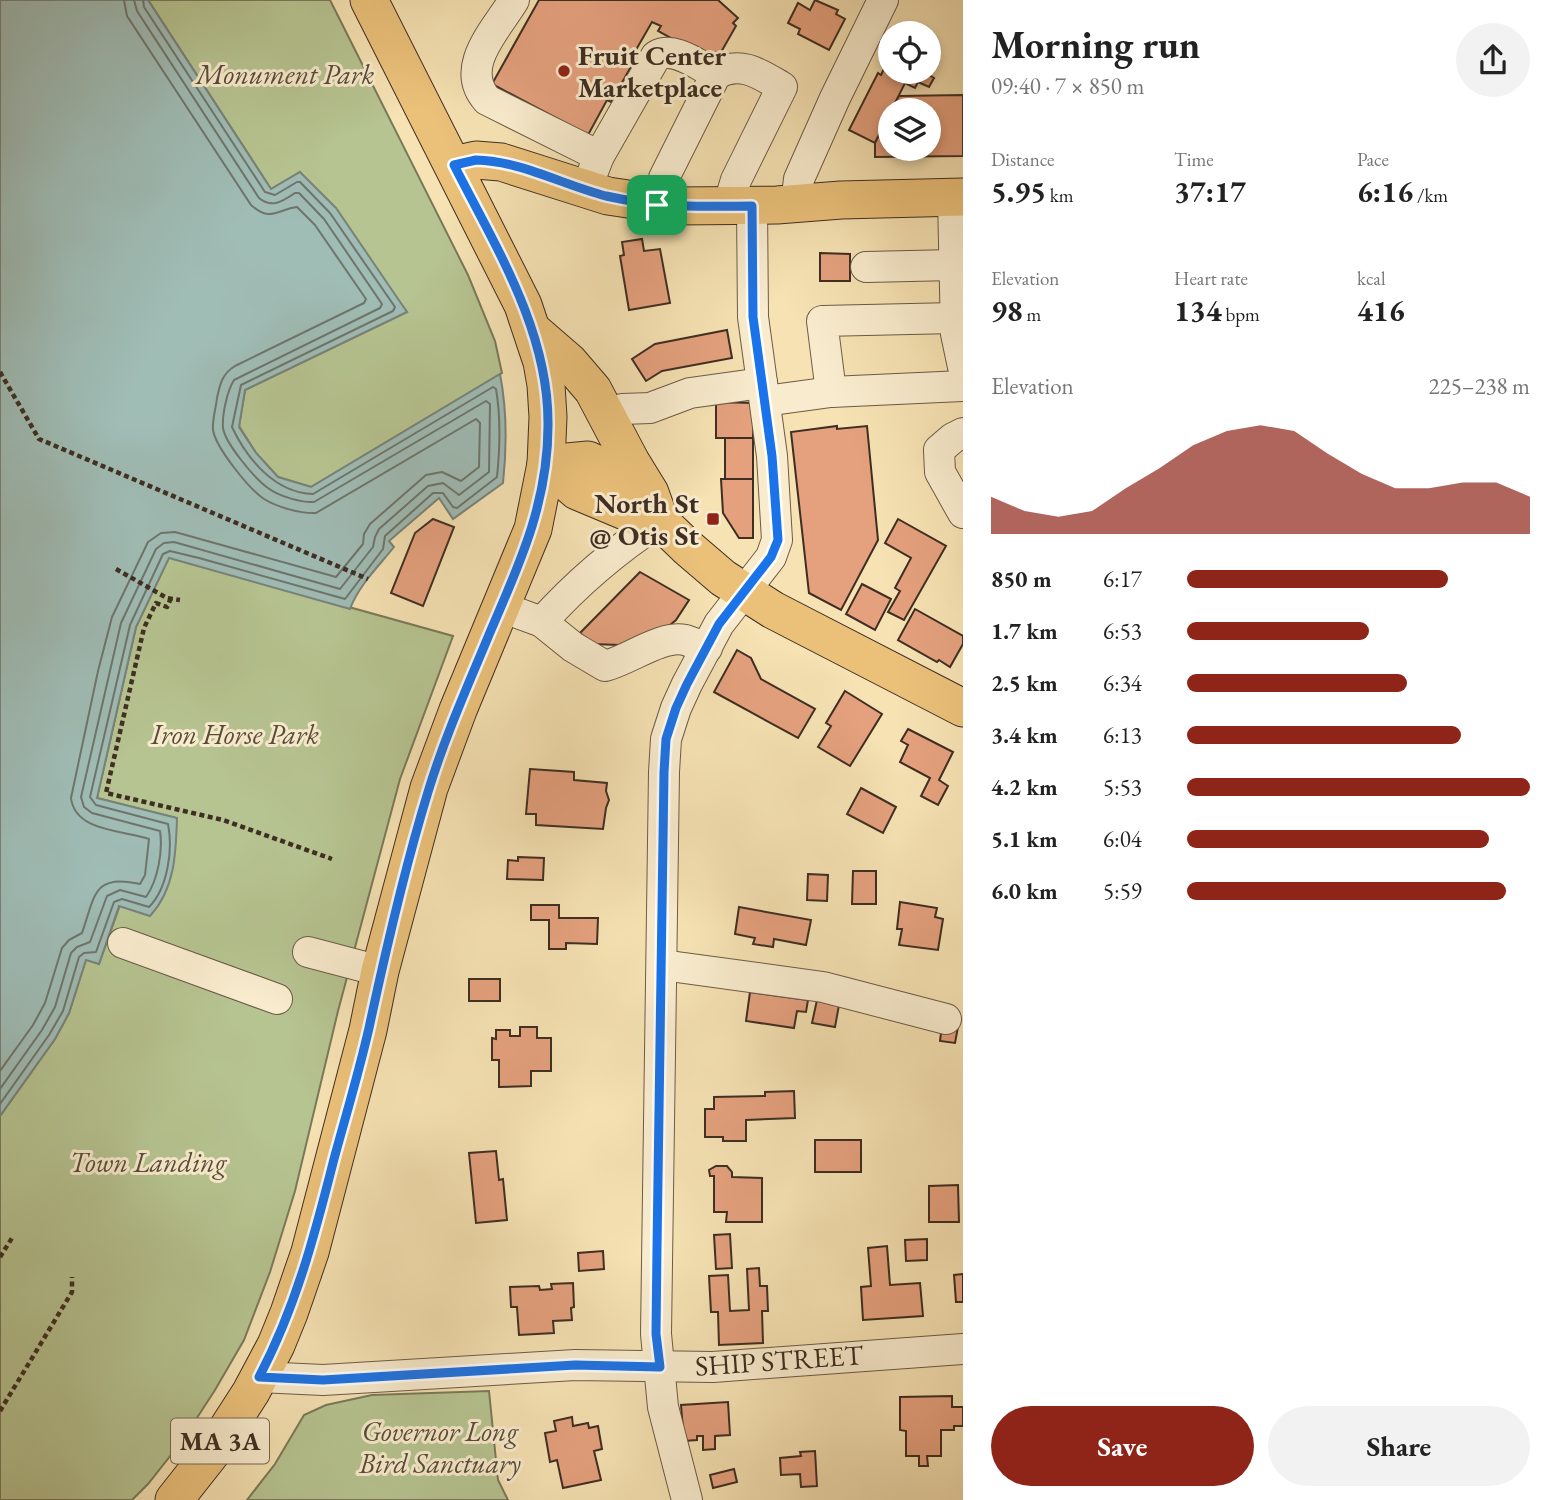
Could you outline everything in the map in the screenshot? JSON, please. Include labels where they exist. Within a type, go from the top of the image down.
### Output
[{"type":"main road","name":"MA 3A","points":[[174,1500],[215,1448],[259,1377],[276,1345],[310,1252],[429,788],[536,520],[546,464],[546,385],[532,330],[506,267],[369,0]]},
{"type":"main road","points":[[454,165],[476,160],[501,162],[587,191],[657,205],[742,206],[958,197]]},
{"type":"main road","points":[[532,330],[569,362],[593,390],[655,507],[688,548],[744,593],[963,708]]},
{"type":"main road","points":[[546,464],[577,491],[639,517],[655,507]]},
{"type":"street","points":[[514,0],[478,58],[475,69],[479,91],[487,100],[598,156]]},
{"type":"street","points":[[796,204],[799,179],[883,0]]},
{"type":"street","points":[[587,191],[598,156],[656,56],[662,52],[676,54],[716,74]]},
{"type":"street","points":[[657,205],[664,178],[716,74],[724,69],[743,67],[782,87],[732,193],[742,206],[778,540],[771,557],[719,624],[676,708],[666,739],[656,1322],[663,1408],[687,1500]]},
{"type":"street","points":[[958,197],[954,265],[955,318],[957,346],[963,367]]},
{"type":"street","points":[[866,267],[954,265]]},
{"type":"street","points":[[831,392],[822,321],[955,318]]},
{"type":"street","points":[[607,417],[622,409],[650,408],[690,393],[831,392],[963,386]]},
{"type":"street","points":[[963,433],[939,450],[940,472],[963,513]]},
{"type":"street","points":[[542,622],[567,594],[619,548],[655,507]]},
{"type":"street","points":[[502,607],[542,622],[573,647],[605,666],[623,662],[655,644],[683,639],[707,648]]},
{"type":"street","points":[[123,943],[277,999]]},
{"type":"street","points":[[308,952],[380,971]]},
{"type":"street","points":[[662,965],[823,987],[946,1019]]},
{"type":"street","name":"SHIP STREET","points":[[259,1377],[323,1380],[575,1365],[713,1367],[963,1349]]},
{"type":"path","points":[[0,372],[39,439],[368,579]]},
{"type":"path","points":[[116,569],[171,598],[180,600]]},
{"type":"path","points":[[171,598],[167,607],[156,603],[144,628],[106,793],[223,820],[332,859]]},
{"type":"path","points":[[0,1257],[12,1238]]},
{"type":"path","points":[[0,1412],[72,1292],[72,1277]]},
{"type":"green space","name":"Monument Park","points":[[148,0],[330,0],[468,275],[495,341],[502,373],[311,487],[278,477],[256,453],[239,426],[245,390],[407,312],[300,172],[271,189]]},
{"type":"green space","name":"Town Landing","points":[[169,557],[453,636],[400,779],[338,1011],[295,1191],[270,1272],[244,1340],[182,1441],[132,1500],[0,1500],[0,1116],[55,1039],[69,1013],[86,959],[99,964],[120,905],[176,818],[97,798],[136,627]]},
{"type":"green space","name":"Governor Long Bird Sanctuary","points":[[489,1391],[498,1480],[508,1500],[247,1500],[275,1464],[304,1415],[326,1405],[372,1395]]},
{"type":"water","points":[[0,0],[148,0],[271,189],[300,172],[336,208],[407,312],[245,390],[239,427],[256,453],[278,477],[311,487],[500,374],[506,442],[503,483],[453,519],[439,498],[389,541],[394,547],[364,584],[350,609],[169,558],[136,627],[97,798],[177,818],[175,857],[169,882],[165,894],[150,916],[119,906],[99,964],[86,960],[69,1013],[55,1039],[0,1116]]},
{"type":"building","name":"Fruit Center Marketplace","points":[[539,0],[718,0],[738,18],[733,23],[736,26],[720,54],[716,52],[713,57],[705,57],[658,31],[661,26],[652,22],[633,55],[637,56],[611,102],[607,100],[588,135],[492,84]]},
{"type":"building","points":[[815,0],[838,10],[836,14],[845,19],[829,50],[798,34],[800,29],[788,23],[798,3],[810,10]]},
{"type":"building","points":[[878,73],[878,84],[904,84],[898,98],[878,98],[878,137],[875,143],[849,130]]},
{"type":"building","points":[[963,95],[963,156],[941,156],[941,98],[898,98]]},
{"type":"building","points":[[878,137],[878,157],[875,157]]},
{"type":"building","points":[[642,239],[644,251],[660,249],[670,303],[629,310],[620,256],[624,255],[622,242]]},
{"type":"building","points":[[820,253],[850,254],[850,281],[820,281]]},
{"type":"building","points":[[727,330],[732,358],[662,371],[646,381],[632,359],[655,344]]},
{"type":"building","points":[[716,402],[754,403],[753,438],[716,438]]},
{"type":"building","points":[[837,426],[837,429],[867,426],[878,540],[841,610],[809,593],[791,432]]},
{"type":"building","points":[[725,438],[753,438],[753,479],[725,479]]},
{"type":"building","points":[[721,479],[753,479],[753,538],[739,538],[723,513]]},
{"type":"building","points":[[433,519],[454,527],[423,606],[391,593],[415,533]]},
{"type":"building","points":[[898,519],[946,546],[904,620],[888,612],[900,591],[895,588],[911,558],[885,543]]},
{"type":"building","points":[[640,572],[689,600],[676,620],[664,630],[620,645],[592,644],[580,633]]},
{"type":"building","points":[[862,584],[891,599],[875,630],[846,614]]},
{"type":"building","points":[[915,609],[963,636],[963,644],[950,667],[898,640]]},
{"type":"building","points":[[737,650],[751,658],[761,679],[815,709],[798,738],[714,692]]},
{"type":"building","points":[[845,691],[882,714],[850,766],[818,747],[831,726],[826,723]]},
{"type":"building","points":[[908,729],[953,752],[939,780],[948,786],[938,805],[921,796],[930,778],[900,762],[908,745],[901,741]]},
{"type":"building","points":[[530,769],[574,772],[574,780],[607,783],[609,800],[603,829],[536,825],[536,814],[526,814]]},
{"type":"building","points":[[861,788],[896,807],[883,833],[847,814]]},
{"type":"building","points":[[518,857],[544,858],[543,880],[507,879],[508,860],[518,861]]},
{"type":"building","points":[[853,871],[876,871],[876,904],[852,904]]},
{"type":"building","points":[[808,874],[828,875],[827,901],[807,900]]},
{"type":"building","points":[[900,902],[937,908],[935,917],[943,919],[938,950],[899,945],[902,929],[897,929]]},
{"type":"building","points":[[531,905],[559,905],[559,918],[598,918],[597,944],[566,943],[566,949],[549,949],[549,920],[531,920]]},
{"type":"building","points":[[739,907],[811,920],[806,945],[774,939],[773,947],[753,944],[755,938],[735,934]]},
{"type":"building","points":[[469,979],[500,979],[500,1001],[469,1001]]},
{"type":"building","points":[[750,992],[808,1000],[806,1012],[797,1011],[794,1028],[746,1021]]},
{"type":"building","points":[[817,1000],[839,1005],[835,1027],[812,1023]]},
{"type":"building","points":[[942,1025],[958,1027],[955,1043],[940,1041]]},
{"type":"building","points":[[520,1027],[537,1027],[537,1038],[551,1038],[551,1071],[531,1071],[531,1086],[499,1087],[499,1060],[492,1060],[492,1038],[496,1039],[496,1030],[510,1030],[510,1036],[520,1036]]},
{"type":"building","points":[[794,1091],[795,1118],[746,1120],[746,1141],[723,1141],[723,1137],[705,1137],[705,1109],[714,1109],[714,1097],[765,1096],[765,1092]]},
{"type":"building","points":[[815,1140],[861,1140],[861,1172],[815,1172]]},
{"type":"building","points":[[496,1151],[499,1180],[503,1179],[507,1220],[476,1223],[469,1153]]},
{"type":"building","points":[[716,1166],[727,1166],[732,1177],[762,1178],[762,1222],[726,1222],[727,1212],[714,1212],[714,1176],[710,1176],[709,1170]]},
{"type":"building","points":[[958,1185],[959,1222],[929,1222],[929,1186]]},
{"type":"building","points":[[730,1234],[732,1268],[716,1269],[714,1235]]},
{"type":"building","points":[[927,1239],[927,1260],[906,1261],[905,1240]]},
{"type":"building","points":[[887,1246],[890,1285],[920,1283],[923,1316],[863,1320],[861,1287],[871,1286],[868,1248]]},
{"type":"building","points":[[603,1251],[604,1269],[579,1271],[578,1253]]},
{"type":"building","points":[[759,1268],[760,1286],[767,1286],[768,1311],[762,1311],[763,1343],[719,1345],[718,1312],[711,1312],[709,1276],[728,1275],[730,1311],[749,1310],[747,1269]]},
{"type":"building","points":[[963,1274],[963,1302],[956,1302],[954,1275]]},
{"type":"building","points":[[573,1283],[572,1320],[553,1321],[554,1333],[519,1335],[517,1307],[511,1307],[510,1287],[539,1286],[540,1290],[552,1289],[551,1284]]},
{"type":"building","points":[[952,1396],[952,1407],[963,1407],[963,1426],[954,1426],[954,1430],[941,1430],[941,1456],[927,1456],[928,1466],[919,1466],[919,1456],[906,1456],[906,1431],[900,1430],[900,1397]]},
{"type":"building","points":[[728,1402],[730,1435],[715,1436],[715,1449],[703,1450],[703,1436],[697,1436],[697,1440],[684,1441],[681,1405]]},
{"type":"building","points":[[572,1417],[573,1426],[588,1423],[589,1428],[598,1426],[602,1449],[594,1451],[601,1480],[563,1488],[557,1460],[550,1462],[545,1433],[556,1431],[554,1421]]},
{"type":"building","points":[[815,1451],[817,1486],[801,1487],[800,1474],[781,1475],[780,1458],[801,1456],[800,1452]]},
{"type":"building","points":[[734,1469],[737,1482],[713,1488],[710,1475]]},
{"type":"place","name":"Fruit Center Marketplace","points":[[564,71]]},
{"type":"place","name":"North St @ Otis St","points":[[713,519]]},
{"type":"route","points":[[476,160],[501,162],[587,191],[657,205],[752,206],[753,317],[772,456],[778,530],[776,548],[771,557],[719,624],[687,684],[666,739],[656,1334],[660,1367],[575,1365],[323,1380],[259,1377],[276,1345],[310,1252],[429,788],[458,710],[530,538],[542,493],[548,417],[542,362],[523,305],[454,165],[476,160]]},
{"type":"park label","name":"Iron Horse Park","points":[[235,734]]}]
